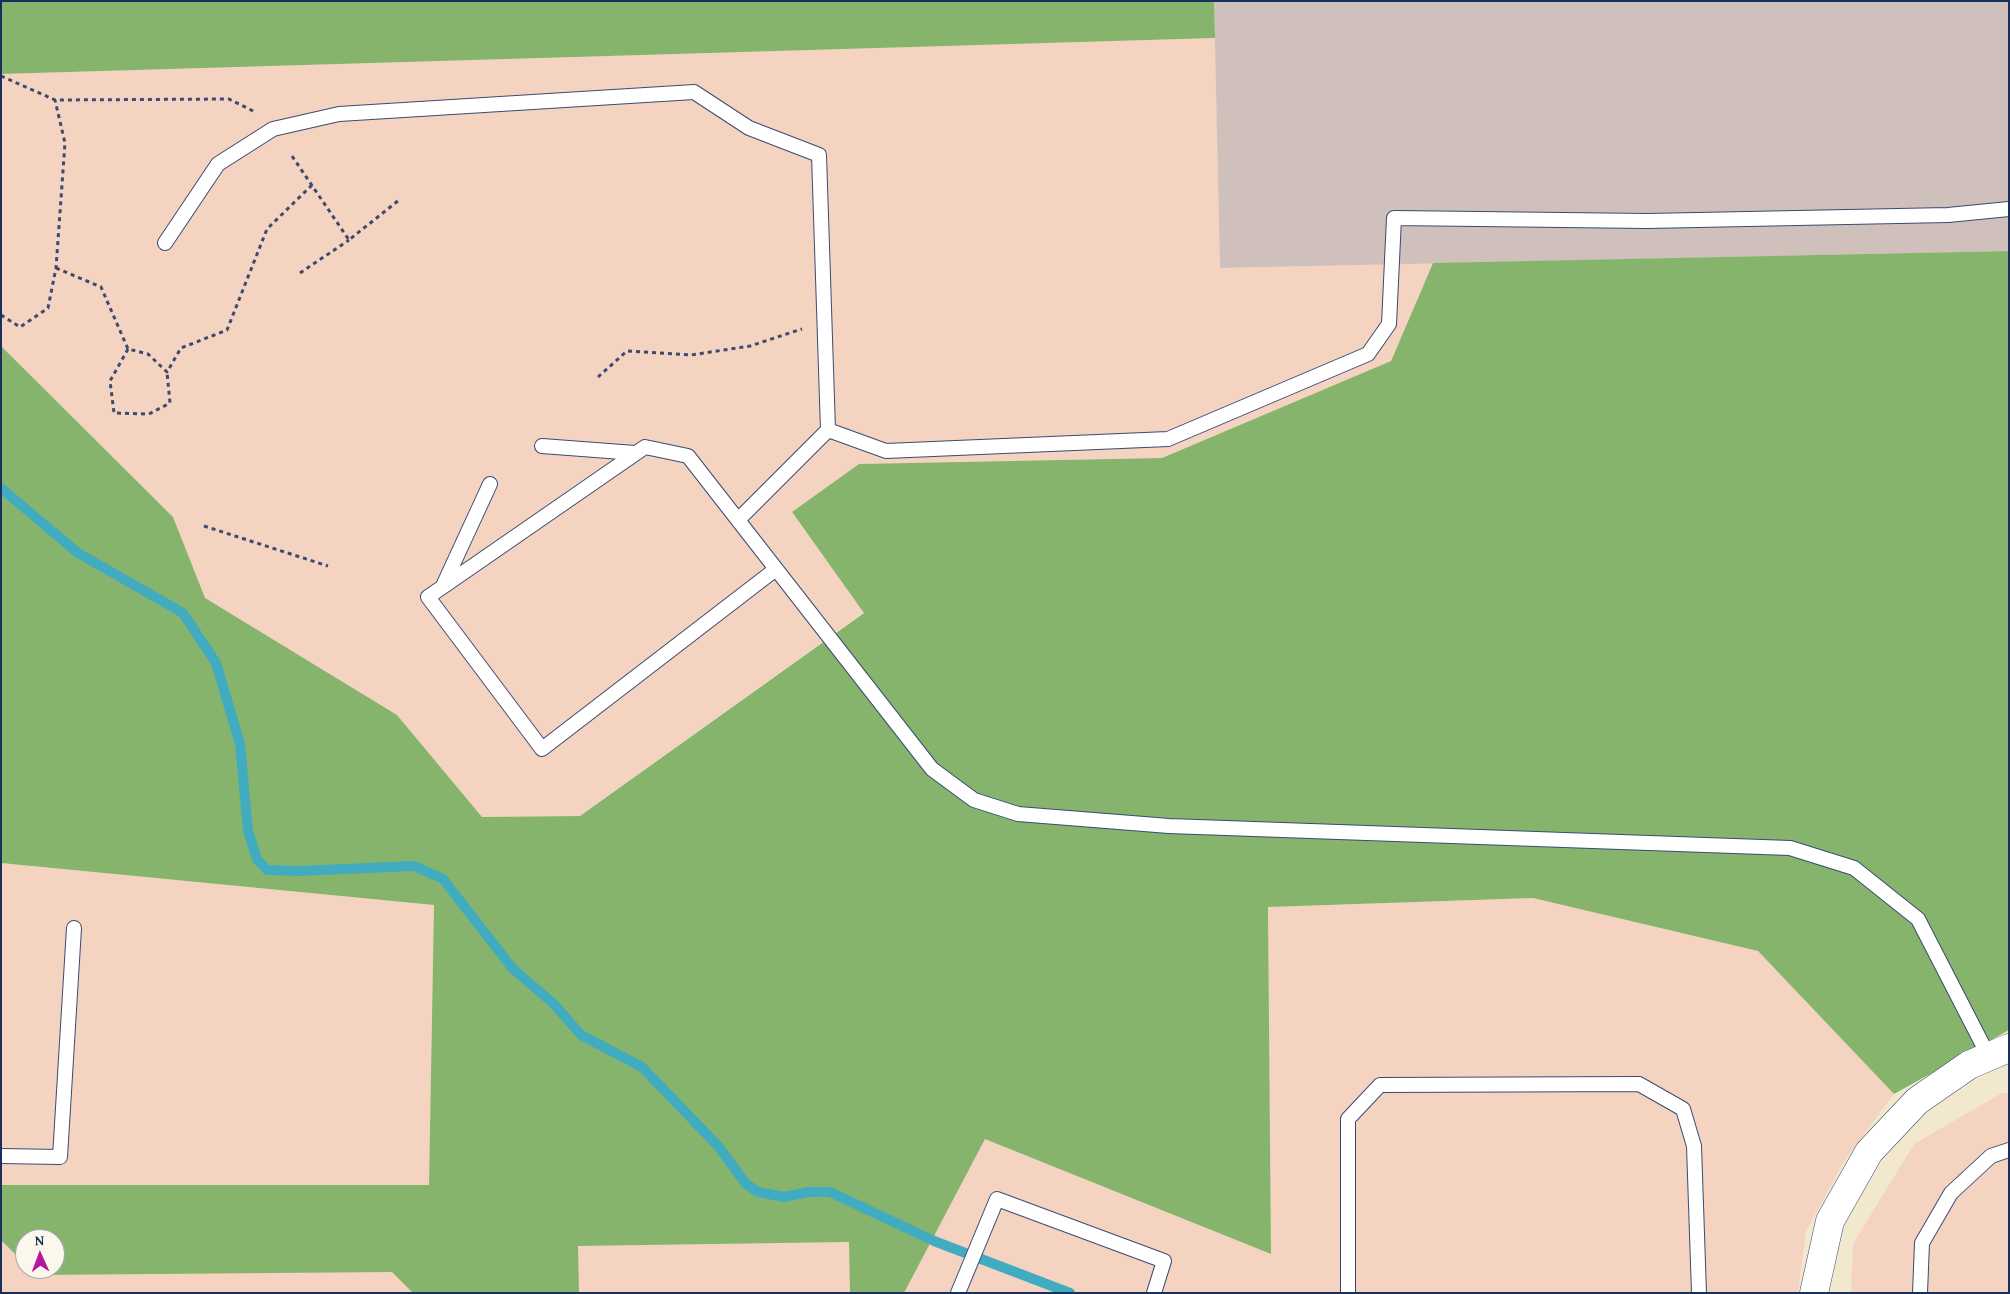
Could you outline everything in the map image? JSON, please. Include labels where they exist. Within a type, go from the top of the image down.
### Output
[{"type":"street","points":[[1814,1293],[1830,1221],[1869,1152],[1918,1101],[1969,1065],[1999,1052]]},
{"type":"lane","points":[[165,243],[218,164],[273,129],[339,114],[694,92],[749,128],[819,155],[828,430],[738,520]]},
{"type":"lane","points":[[828,430],[886,451],[1168,439],[1368,354],[1389,324],[1394,218],[1647,221],[1948,215],[2009,209]]},
{"type":"lane","points":[[542,446],[635,453]]},
{"type":"lane","points":[[776,569],[542,749],[428,597],[645,447],[688,456],[738,520],[932,770],[974,800],[1018,814],[1169,826],[1790,848],[1854,868],[1918,919],[1999,1052]]},
{"type":"lane","points":[[443,586],[490,484]]},
{"type":"lane","points":[[1,1156],[60,1157],[74,928]]},
{"type":"lane","points":[[1348,1293],[1348,1119],[1380,1085],[1639,1084],[1683,1109],[1694,1146],[1699,1293]]},
{"type":"lane","points":[[1920,1293],[1922,1243],[1951,1192],[1991,1156],[2009,1150]]},
{"type":"lane","points":[[958,1293],[997,1199],[1164,1261],[1154,1293]]},
{"type":"path","points":[[1,76],[55,100],[229,99],[256,113]]},
{"type":"path","points":[[1,315],[20,328],[48,308],[56,268],[65,143],[55,100]]},
{"type":"path","points":[[292,156],[348,240]]},
{"type":"path","points":[[128,349],[110,381],[114,413],[149,414],[170,403],[167,372],[182,348],[227,330],[267,229],[312,185]]},
{"type":"path","points":[[300,273],[348,240],[398,200]]},
{"type":"path","points":[[56,268],[101,287],[128,349]]},
{"type":"path","points":[[598,377],[627,351],[691,355],[750,346],[802,328]]},
{"type":"path","points":[[128,349],[148,354],[167,372]]},
{"type":"path","points":[[204,526],[328,566]]},
{"type":"shaded area","points":[[1214,1],[2009,1],[2009,251],[1220,268]]},
{"type":"shaded area","points":[[1215,38],[1220,268],[1433,263],[1391,361],[1162,458],[859,464],[792,513],[864,612],[580,816],[482,817],[397,715],[204,598],[173,517],[1,346],[1,74]]},
{"type":"shaded area","points":[[1,863],[434,905],[428,1248],[850,1242],[850,1293],[1,1293]]},
{"type":"shaded area","points":[[1533,898],[1758,951],[1894,1094],[1845,1160],[1806,1231],[1798,1293],[904,1293],[985,1138],[1271,1253],[1268,907]]},
{"type":"shaded area","points":[[2002,1093],[2009,1093],[2009,1293],[1851,1293],[1853,1244],[1914,1144]]},
{"type":"green space","points":[[1,1],[1214,1],[1215,38],[1,74]]},
{"type":"green space","points":[[2009,251],[2009,1030],[1894,1094],[1758,951],[1533,898],[1268,907],[1271,1254],[985,1139],[904,1293],[850,1293],[849,1242],[578,1246],[579,1293],[413,1293],[392,1272],[65,1275],[65,1229],[15,1229],[15,1254],[1,1240],[1,1185],[429,1185],[434,905],[1,863],[1,346],[173,517],[205,598],[397,715],[482,817],[580,816],[864,613],[792,512],[859,464],[1162,458],[1391,361],[1433,263]]},
{"type":"waterway","points":[[1,488],[78,553],[183,613],[216,663],[240,744],[248,831],[257,859],[267,870],[299,871],[414,866],[443,879],[513,969],[554,1004],[581,1035],[642,1067],[718,1146],[746,1184],[758,1192],[784,1197],[808,1192],[830,1192],[934,1241],[1070,1293]]}]
